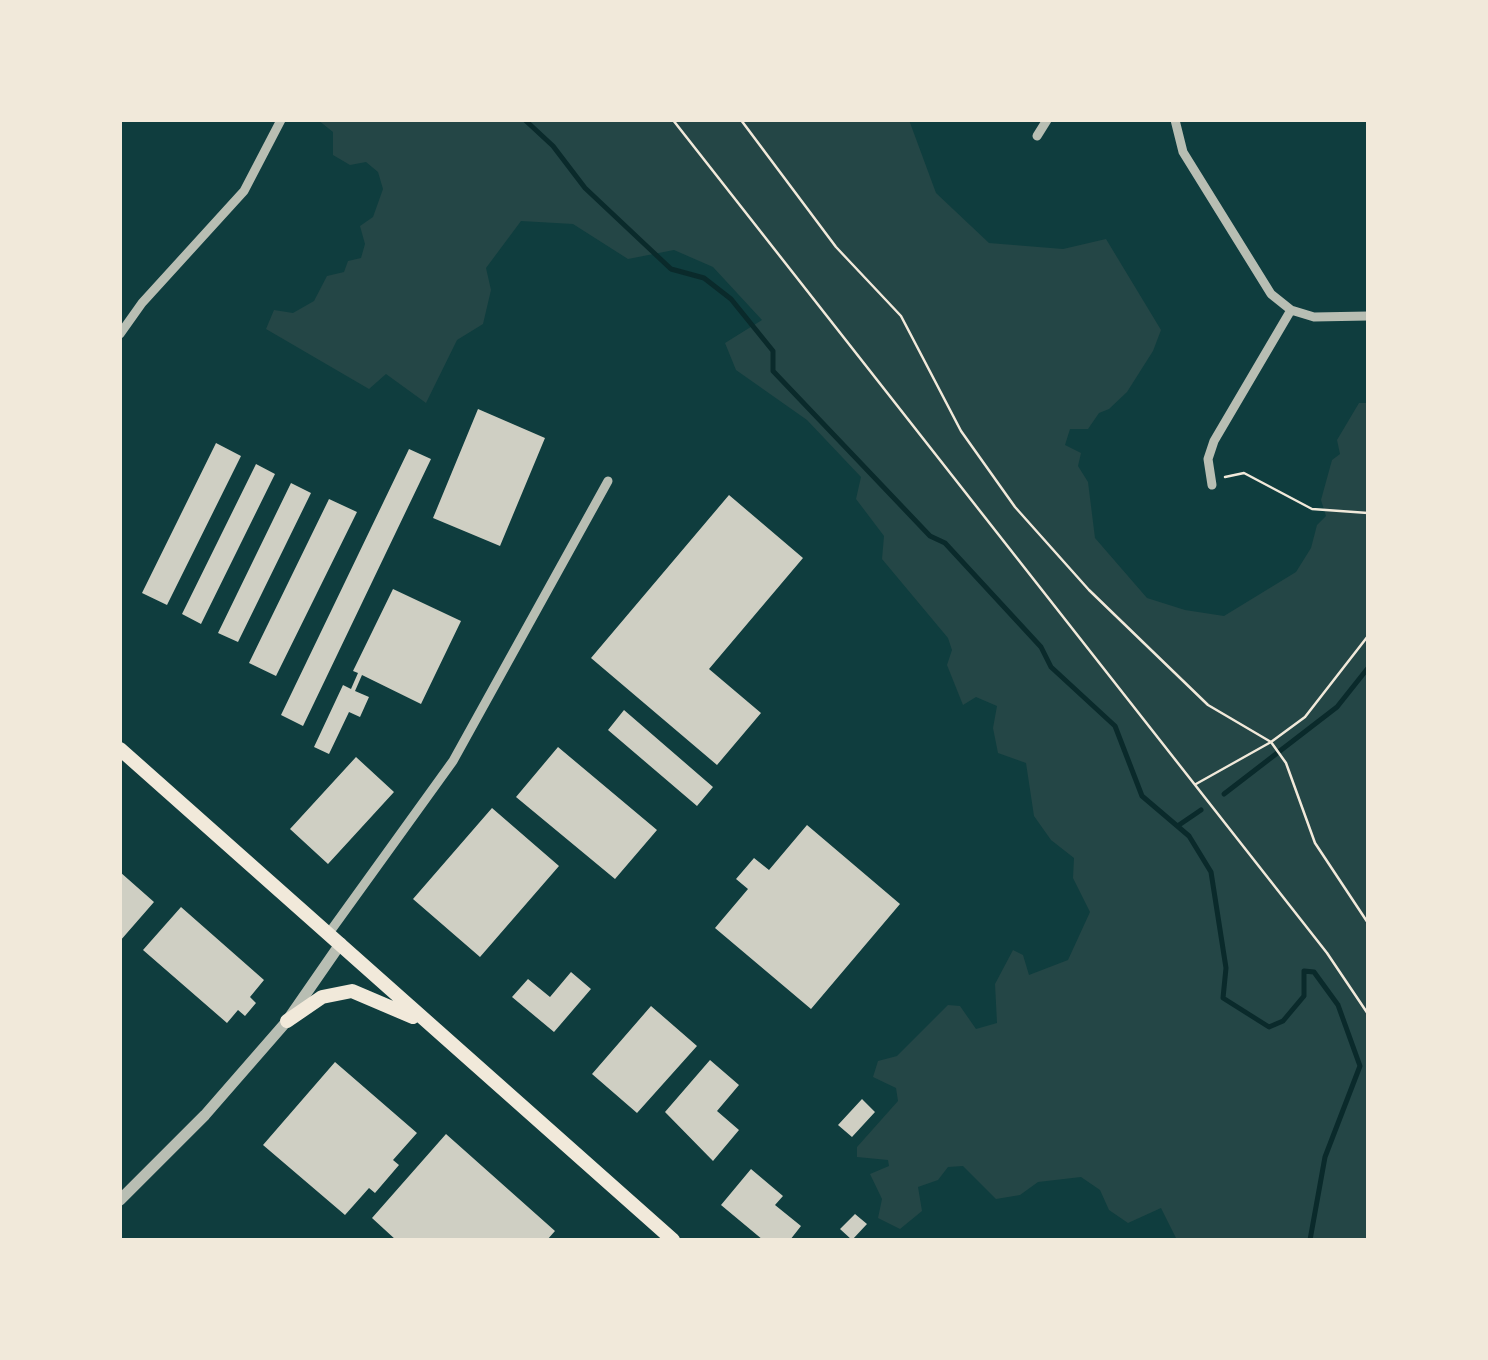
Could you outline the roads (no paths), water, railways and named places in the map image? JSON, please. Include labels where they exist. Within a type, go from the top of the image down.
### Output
[{"type":"main road","points":[[120,749],[673,1240]]},
{"type":"main road","points":[[287,1020],[322,997],[352,991],[423,1021]]},
{"type":"street","points":[[120,334],[142,303],[244,191],[281,120]]},
{"type":"street","points":[[1038,136],[1048,120]]},
{"type":"street","points":[[1175,120],[1183,152],[1263,284],[1291,310],[1314,317],[1368,316]]},
{"type":"street","points":[[1212,485],[1208,459],[1214,441],[1291,310]]},
{"type":"street","points":[[120,1200],[205,1115],[287,1020],[335,938],[454,762],[608,481]]},
{"type":"waterway","points":[[525,120],[553,146],[585,188],[671,269],[704,278],[731,299],[773,351],[773,371],[930,536],[945,543],[1041,647],[1051,667],[1115,726],[1142,796],[1189,836],[1211,872],[1226,968],[1223,998],[1269,1027],[1283,1021],[1304,996],[1304,971],[1314,972],[1338,1005],[1360,1066],[1325,1157],[1310,1240]]},
{"type":"waterway","points":[[1224,794],[1337,707],[1368,668]]},
{"type":"waterway","points":[[1179,825],[1201,810]]}]
